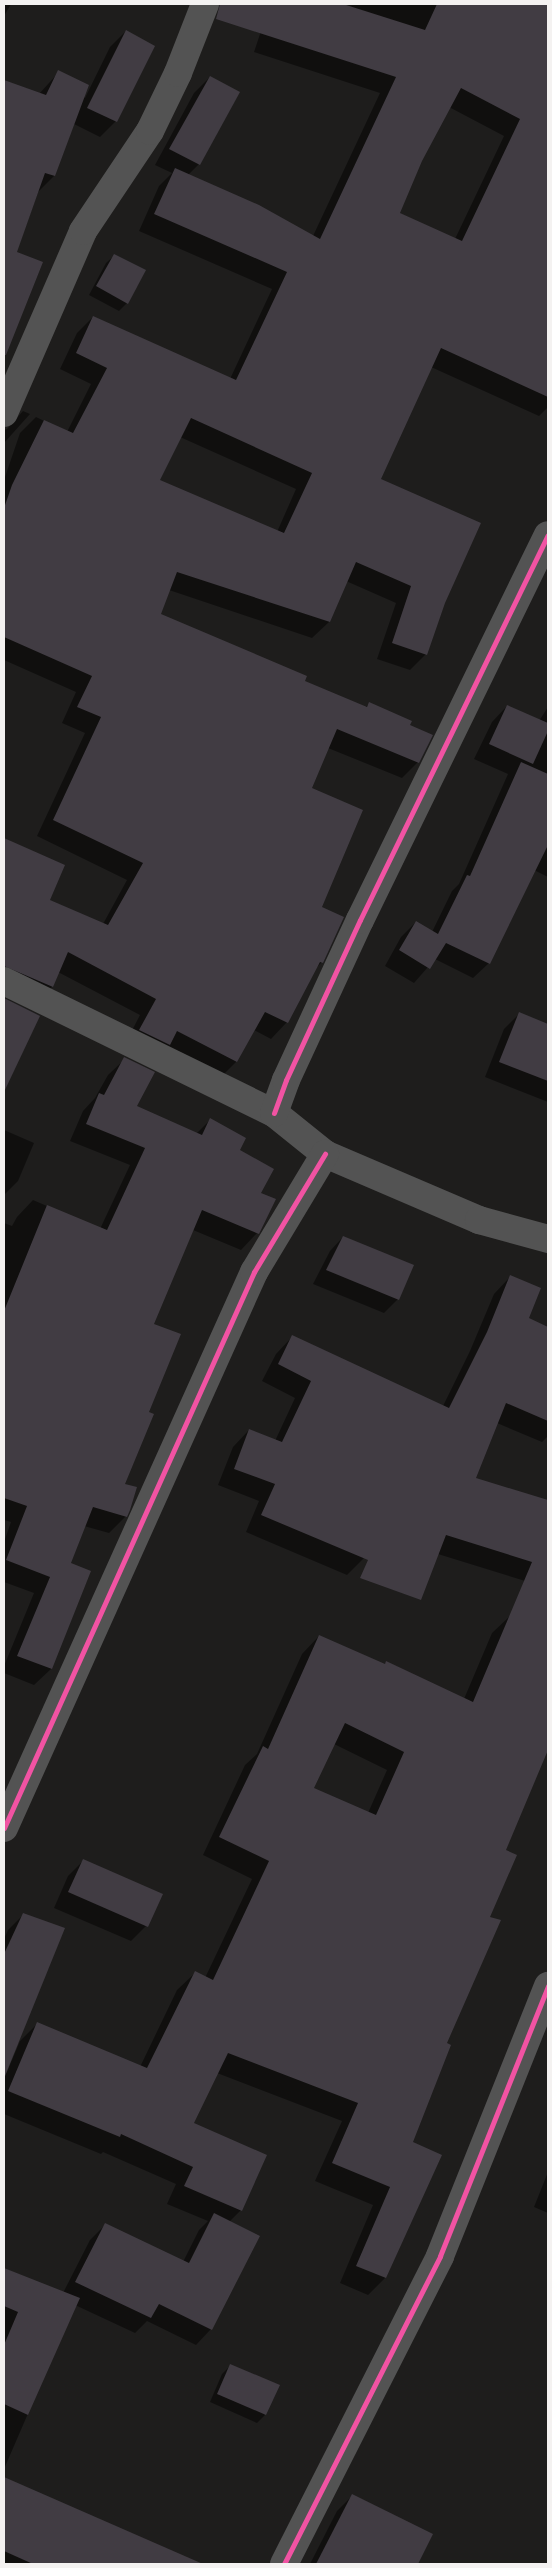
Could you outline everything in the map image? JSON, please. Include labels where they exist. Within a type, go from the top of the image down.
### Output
[{"type":"street","points":[[4,413],[84,231],[150,131],[178,74],[205,4]]},
{"type":"street","points":[[274,1114],[286,1080],[360,920],[548,536]]},
{"type":"street","points":[[4,981],[274,1114],[325,1154],[479,1220],[548,1239]]},
{"type":"street","points":[[4,1828],[254,1272],[325,1154]]},
{"type":"street","points":[[284,2564],[440,2256],[548,1986]]},
{"type":"building","points":[[220,4],[343,4],[425,30],[437,4],[548,4],[548,397],[441,348],[381,479],[481,523],[445,603],[427,655],[392,643],[411,586],[356,562],[330,622],[177,572],[161,614],[307,676],[305,681],[367,707],[369,702],[412,721],[410,725],[433,735],[419,763],[337,729],[312,788],[363,810],[322,907],[344,917],[323,963],[320,962],[288,1023],[265,1012],[237,1062],[177,1031],[170,1045],[139,1030],[156,999],[68,952],[53,987],[4,966],[4,838],[65,865],[50,900],[108,925],[143,863],[53,820],[101,717],[77,707],[92,676],[4,637],[4,508],[12,485],[44,420],[73,433],[107,368],[76,353],[93,316],[236,380],[287,272],[154,214],[175,168],[259,205],[320,239],[396,77],[216,19]],"holes":[[[461,88],[520,119],[462,241],[400,213],[422,161]],[[191,418],[312,473],[284,533],[160,480]]]},
{"type":"building","points":[[126,30],[155,46],[117,122],[87,108]]},
{"type":"building","points":[[58,70],[89,85],[55,176],[45,173],[17,252],[43,262],[6,355],[4,355],[4,80],[46,95]]},
{"type":"building","points":[[210,76],[240,92],[200,165],[169,149]]},
{"type":"building","points":[[114,254],[146,270],[128,304],[96,286]]},
{"type":"building","points":[[507,705],[548,723],[548,731],[533,764],[489,744]]},
{"type":"building","points":[[521,762],[548,774],[548,845],[490,964],[446,943],[430,969],[399,950],[416,921],[438,934],[467,875],[470,876]]},
{"type":"building","points":[[4,998],[40,1016],[4,1092]]},
{"type":"building","points":[[519,1012],[548,1024],[548,1081],[499,1062]]},
{"type":"building","points":[[124,1057],[155,1072],[137,1106],[202,1135],[210,1118],[246,1138],[240,1150],[274,1169],[261,1193],[276,1199],[259,1234],[202,1210],[154,1324],[181,1334],[149,1412],[154,1414],[125,1484],[137,1487],[130,1510],[127,1517],[93,1507],[71,1563],[91,1571],[52,1669],[17,1656],[50,1577],[6,1560],[27,1506],[4,1498],[4,1311],[47,1205],[107,1230],[145,1148],[86,1124],[99,1093],[104,1095]]},
{"type":"building","points":[[343,1236],[414,1265],[399,1300],[326,1270]]},
{"type":"building","points":[[510,1275],[541,1288],[529,1318],[548,1327],[548,1421],[506,1403],[476,1478],[548,1500],[548,1750],[506,1850],[517,1855],[490,1917],[501,1920],[447,2043],[451,2045],[413,2142],[442,2155],[386,2278],[356,2266],[390,2187],[332,2163],[358,2103],[228,2053],[194,2123],[267,2155],[242,2211],[184,2186],[193,2167],[121,2134],[120,2137],[8,2091],[37,2022],[147,2068],[195,1971],[213,1980],[269,1861],[219,1837],[263,1746],[268,1749],[319,1635],[385,1664],[386,1661],[473,1702],[532,1562],[446,1535],[421,1600],[360,1578],[368,1560],[261,1515],[275,1484],[234,1469],[249,1429],[282,1442],[311,1381],[278,1364],[292,1335],[449,1408],[487,1332]],"holes":[[[345,1723],[404,1752],[376,1815],[314,1788]]]},
{"type":"building","points":[[83,1859],[163,1894],[148,1927],[68,1892]]},
{"type":"building","points":[[23,1913],[65,1928],[5,2076],[4,1954]]},
{"type":"building","points":[[214,2213],[260,2236],[212,2330],[159,2304],[151,2318],[75,2282],[105,2223],[189,2263]]},
{"type":"building","points":[[4,2268],[80,2298],[28,2415],[4,2404],[4,2345],[18,2312],[4,2306]]},
{"type":"building","points":[[230,2364],[280,2385],[266,2415],[217,2394]]},
{"type":"building","points":[[4,2477],[203,2564],[33,2564],[4,2551]]},
{"type":"building","points":[[352,2494],[433,2534],[418,2564],[316,2564]]},
{"type":"cycle path","points":[[274,1113],[286,1080],[360,920],[548,535]]},
{"type":"cycle path","points":[[4,1828],[254,1272],[325,1154]]},
{"type":"cycle path","points":[[284,2564],[440,2256],[548,1986]]}]
